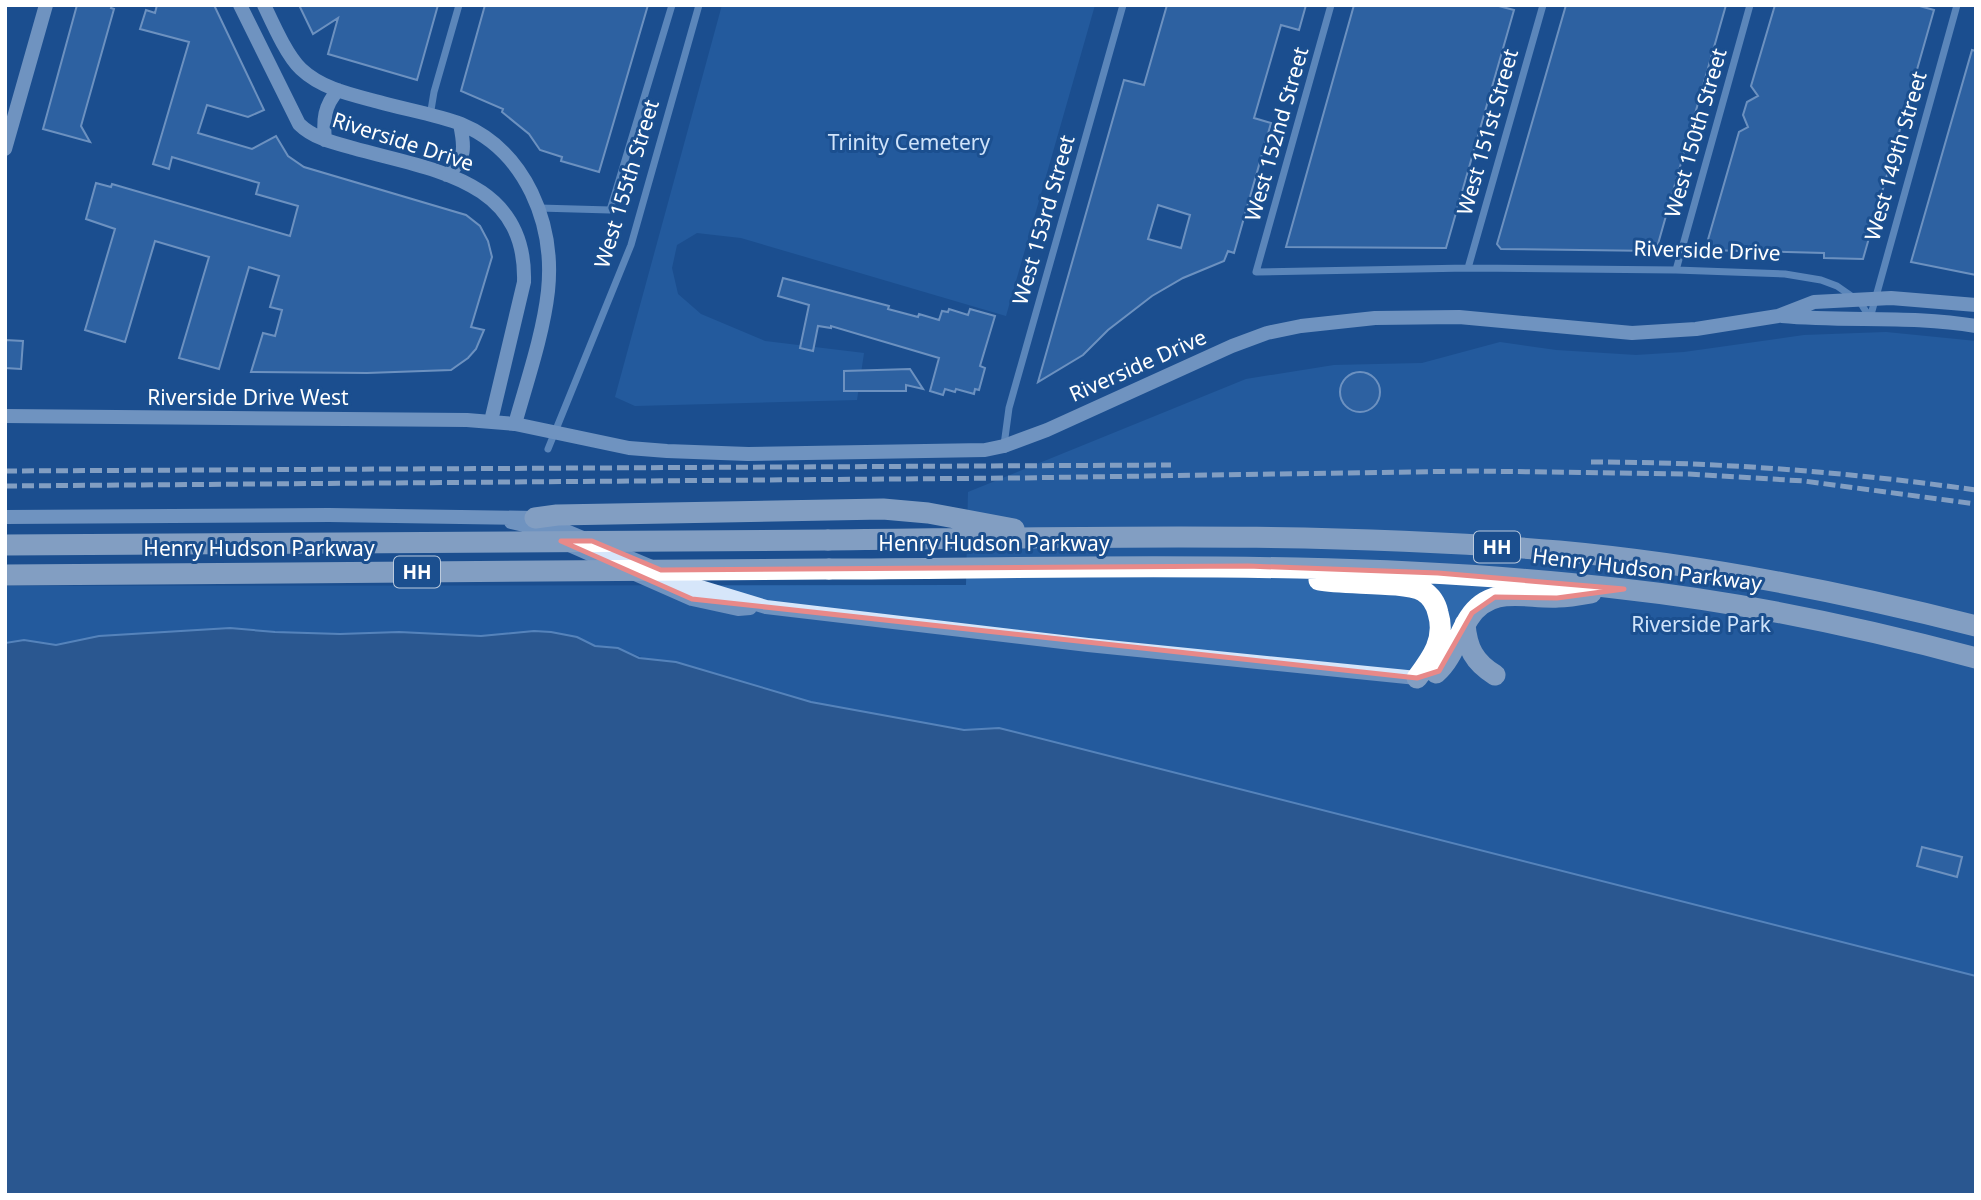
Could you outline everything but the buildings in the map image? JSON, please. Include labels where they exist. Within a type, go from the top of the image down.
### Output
[{"type":"highway","points":[[536,518],[583,514],[883,509],[955,518],[1061,538]]},
{"type":"highway","name":"Henry Hudson Parkway","points":[[5,545],[1061,538],[1311,538],[1434,542],[1561,551],[1745,575],[1976,626]]},
{"type":"highway","points":[[1248,566],[1336,583],[1404,587],[1423,592],[1437,608],[1441,632],[1434,654],[1417,678]]},
{"type":"highway","name":"Henry Hudson Parkway","points":[[5,575],[1248,566],[1450,574],[1625,589],[1745,606],[1806,617],[1976,657]]},
{"type":"highway","points":[[1417,678],[1432,676],[1439,671],[1465,624],[1479,606],[1504,594],[1557,598],[1625,589]]},
{"type":"highway","points":[[1465,624],[1466,639],[1474,659],[1495,675]]},
{"type":"main road","points":[[5,149],[46,5]]},
{"type":"main road","name":"Riverside Drive","points":[[240,5],[299,124],[305,130],[325,140],[447,175],[474,187],[499,204],[508,214],[520,240],[524,282],[491,421],[629,448],[748,454],[985,450],[1004,446],[1074,418],[1232,346],[1267,333],[1301,326],[1375,318],[1459,317],[1632,333],[1696,329],[1779,316],[1814,302],[1875,298],[1922,299],[1976,305]]},
{"type":"main road","name":"Riverside Drive","points":[[264,5],[295,62],[312,77],[338,90],[460,124],[487,138],[511,161],[530,188],[539,208],[547,240],[548,293],[515,424]]},
{"type":"main road","points":[[325,140],[324,113],[329,100],[338,90]]},
{"type":"main road","points":[[447,175],[463,154],[460,124]]},
{"type":"main road","name":"Riverside Drive","points":[[1779,316],[1817,319],[1870,318],[1976,326]]},
{"type":"main road","name":"Riverside Drive West","points":[[5,416],[491,421]]},
{"type":"main road","points":[[5,517],[329,515],[536,518],[697,586],[766,607],[1088,645],[1417,678]]},
{"type":"main road","points":[[495,517],[524,525],[692,599],[738,609],[766,607]]},
{"type":"street","points":[[430,116],[434,92],[459,5]]},
{"type":"street","name":"West 155th Street","points":[[539,208],[610,210],[672,5]]},
{"type":"street","name":"West 155th Street","points":[[548,449],[631,245],[699,5]]},
{"type":"street","name":"West 153rd Street","points":[[1004,446],[1009,408],[1123,5]]},
{"type":"street","name":"West 152nd Street","points":[[1256,272],[1331,5]]},
{"type":"street","name":"West 151st Street","points":[[1468,268],[1543,5]]},
{"type":"street","name":"West 150th Street","points":[[1676,270],[1750,5]]},
{"type":"street","name":"West 149th Street","points":[[1870,318],[1957,5]]},
{"type":"street","name":"Riverside Drive","points":[[1256,272],[1468,268],[1759,272],[1808,277],[1837,286],[1857,299],[1870,318]]},
{"type":"highlighted area","points":[[561,541],[592,541],[661,570],[1248,566],[1438,573],[1624,589],[1557,598],[1495,597],[1472,613],[1439,671],[1417,678],[692,599]]},
{"type":"green space","name":"Trinity Cemetery","points":[[722,5],[1095,5],[1006,316],[741,238],[697,233],[677,245],[672,268],[678,294],[701,314],[765,341],[864,353],[857,400],[635,406],[615,397]]},
{"type":"green space","name":"Riverside Park","points":[[1886,332],[1976,341],[1976,976],[999,728],[964,730],[811,702],[676,662],[652,661],[618,648],[595,646],[577,637],[534,631],[481,636],[399,632],[275,632],[230,628],[99,636],[56,645],[24,640],[5,643],[5,586],[966,585],[968,492],[1246,379],[1334,365],[1422,363],[1500,342],[1556,350],[1636,355],[1684,352],[1804,335]]},
{"type":"shaded area","points":[[230,628],[275,632],[399,632],[481,636],[534,631],[577,637],[595,646],[618,648],[639,658],[676,662],[811,702],[964,730],[999,728],[1976,976],[1976,1195],[5,1195],[5,643],[24,640],[56,645],[99,636]]},
{"type":"railway","points":[[1591,462],[1784,469],[1976,490]]},
{"type":"railway","points":[[5,471],[1171,465]]},
{"type":"railway","points":[[5,486],[1017,478],[1473,471],[1689,474],[1804,481],[1976,504]]}]
